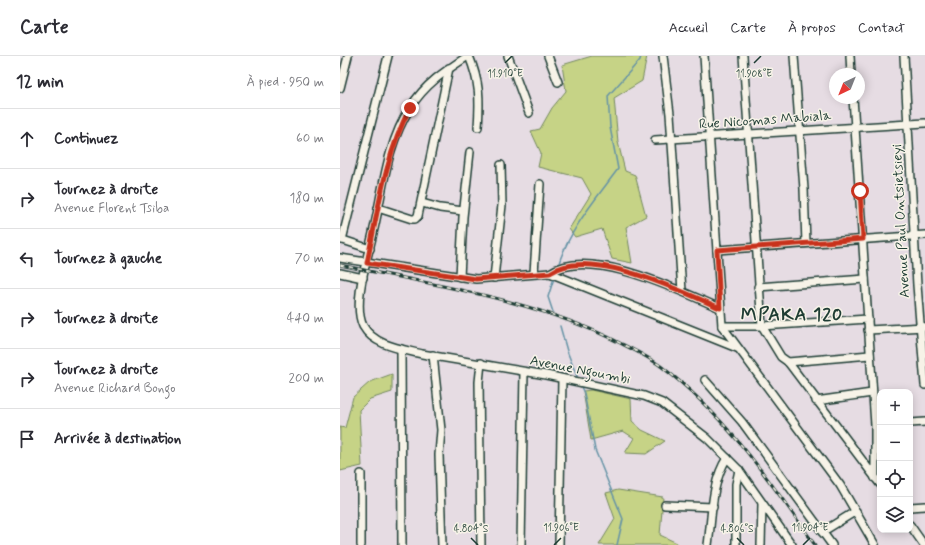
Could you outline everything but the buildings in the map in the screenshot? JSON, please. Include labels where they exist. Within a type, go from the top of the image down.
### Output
[{"type":"street","points":[[340,88],[348,56]]},
{"type":"street","points":[[370,249],[341,239],[388,56]]},
{"type":"street","points":[[469,56],[474,69],[480,97],[478,127]]},
{"type":"street","name":"Avenue Ngoumbi","points":[[469,56],[449,68],[424,88],[410,108],[398,131],[378,208],[364,274],[360,306],[363,326],[378,340],[401,348],[644,396],[662,403],[708,438],[739,470],[792,545]]},
{"type":"street","points":[[508,56],[529,113]]},
{"type":"street","points":[[548,56],[558,82]]},
{"type":"street","points":[[663,56],[672,139],[682,291]]},
{"type":"street","points":[[704,56],[710,137],[713,215],[722,326],[797,425],[856,511],[875,545]]},
{"type":"street","points":[[743,56],[755,247],[762,326],[781,357],[788,362],[877,480]]},
{"type":"street","points":[[794,56],[806,243]]},
{"type":"street","points":[[850,56],[851,68]]},
{"type":"street","name":"Avenue Paul Ontsietsieyi","points":[[904,56],[917,284],[923,327],[925,385]]},
{"type":"street","points":[[378,208],[416,219],[418,216],[422,203],[449,68]]},
{"type":"street","points":[[854,104],[872,393],[877,425]]},
{"type":"street","name":"Rue Nicomas Mabiala","points":[[655,140],[925,123]]},
{"type":"street","points":[[460,277],[463,211],[470,152]]},
{"type":"street","points":[[494,278],[502,205],[501,165]]},
{"type":"street","points":[[534,273],[540,184]]},
{"type":"street","points":[[422,203],[440,208],[463,211]]},
{"type":"street","points":[[717,250],[925,235]]},
{"type":"street","points":[[340,258],[460,277],[494,278],[534,273],[550,273],[738,348]]},
{"type":"street","points":[[550,273],[564,266],[601,265],[645,277],[720,308]]},
{"type":"street","points":[[340,273],[364,274]]},
{"type":"street","points":[[758,287],[865,279]]},
{"type":"street","points":[[722,326],[762,326],[868,319]]},
{"type":"street","points":[[868,330],[923,327]]},
{"type":"street","points":[[401,348],[402,545]]},
{"type":"street","points":[[788,362],[870,354]]},
{"type":"street","points":[[433,355],[441,430],[440,455],[442,545]]},
{"type":"street","points":[[481,363],[479,382],[481,545]]},
{"type":"street","points":[[521,545],[524,372]]},
{"type":"street","points":[[559,545],[562,379]]},
{"type":"street","points":[[706,380],[742,422],[832,545]]},
{"type":"street","points":[[816,400],[872,393]]},
{"type":"street","points":[[913,423],[925,422]]},
{"type":"street","points":[[708,545],[713,507],[721,467],[727,458]]},
{"type":"street","points":[[736,545],[736,484],[739,470]]},
{"type":"street","points":[[360,545],[361,474]]},
{"type":"street","points":[[665,504],[713,507]]},
{"type":"street","points":[[761,545],[762,504]]},
{"type":"street","points":[[913,507],[925,506]]},
{"type":"street","points":[[822,532],[856,511]]},
{"type":"street","points":[[913,529],[924,545]]},
{"type":"green space","points":[[592,56],[647,56],[642,81],[614,98],[618,142],[625,171],[635,175],[646,216],[626,227],[632,263],[612,259],[602,229],[575,237],[569,229],[591,194],[582,178],[538,167],[541,153],[531,131],[540,129],[552,108],[566,91],[562,65]]},
{"type":"green space","points":[[392,374],[392,392],[370,399],[359,410],[362,466],[340,471],[340,427],[345,428],[353,397],[370,382]]},
{"type":"green space","points":[[591,390],[631,399],[632,421],[642,430],[665,441],[646,454],[625,453],[634,438],[623,431],[591,440],[583,391]]},
{"type":"green space","points":[[618,490],[663,497],[660,535],[677,543],[676,545],[599,545],[615,519],[606,493]]},
{"type":"waterway","points":[[558,266],[576,228],[618,169],[610,127],[608,96],[640,60],[641,56]]},
{"type":"waterway","points":[[553,312],[548,297],[554,278]]},
{"type":"waterway","points":[[560,326],[567,351],[578,379]]},
{"type":"waterway","points":[[580,385],[584,393],[595,450],[623,519],[617,545]]},
{"type":"railway","points":[[340,265],[447,287],[518,304],[587,328],[647,357],[685,386],[726,428],[763,473],[815,545]]},
{"type":"district","name":"MPAKA 120","points":[[792,315]]},
{"type":"route","points":[[410,108],[398,131],[383,183],[367,263],[410,268],[476,279],[514,277],[534,273],[550,273],[557,268],[570,265],[601,265],[645,277],[720,308],[717,250],[863,239],[860,191]]}]
